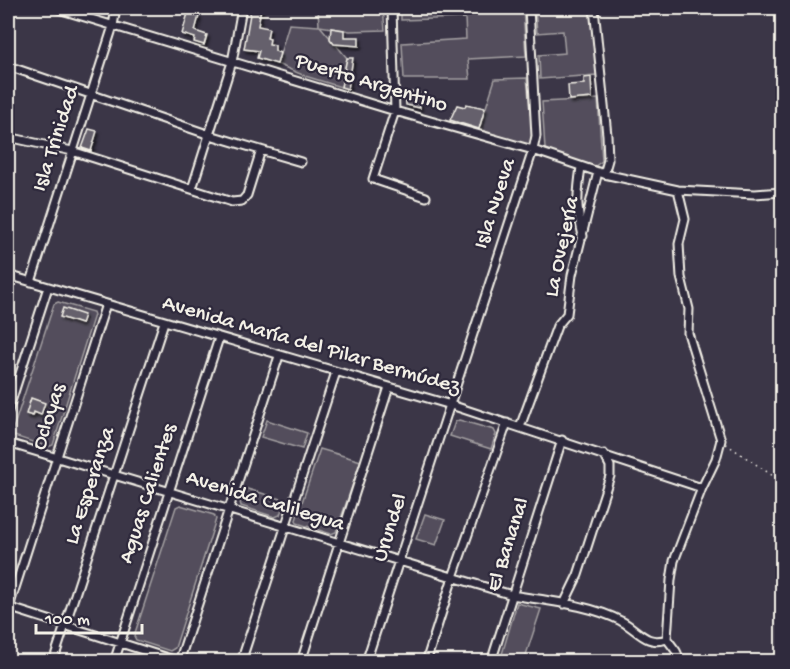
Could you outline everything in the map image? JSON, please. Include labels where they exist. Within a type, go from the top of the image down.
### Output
[{"type":"street","name":"Puerto Argentino","points":[[55,8],[395,111],[533,150],[601,173],[678,190],[755,194],[783,192]]},
{"type":"street","name":"Isla Trinidad","points":[[31,282],[113,26],[116,8]]},
{"type":"street","points":[[192,189],[232,62],[242,8]]},
{"type":"street","points":[[392,8],[395,111],[374,179],[426,197]]},
{"type":"street","name":"Isla Nueva","points":[[451,405],[536,136],[529,8]]},
{"type":"street","name":"La Ovejería","points":[[520,427],[557,326],[567,314],[572,274],[601,173],[608,160],[594,8]]},
{"type":"street","points":[[8,66],[210,135],[301,162]]},
{"type":"street","points":[[8,137],[72,151],[232,202],[242,201],[247,195],[261,150]]},
{"type":"street","points":[[581,167],[576,198],[577,214],[583,237]]},
{"type":"street","points":[[678,190],[685,219],[680,244],[681,277],[689,309],[688,333],[721,440],[716,459],[702,488],[674,561],[667,639],[681,662]]},
{"type":"street","name":"Avenida María del Pilar Bermúdez","points":[[8,275],[451,405],[702,488]]},
{"type":"street","points":[[8,411],[48,287]]},
{"type":"street","name":"Ocloyas","points":[[8,608],[106,304]]},
{"type":"street","name":"La Esperanza","points":[[53,662],[164,322]]},
{"type":"street","name":"Aguas Calientes","points":[[114,662],[219,338]]},
{"type":"street","points":[[8,608],[179,661],[279,356]]},
{"type":"street","points":[[241,662],[336,372]]},
{"type":"street","points":[[301,662],[389,387]]},
{"type":"street","name":"Urundel","points":[[366,662],[451,405]]},
{"type":"street","points":[[426,662],[507,423]]},
{"type":"street","name":"El Bananal","points":[[490,662],[562,440]]},
{"type":"street","name":"Avenida Calilegua","points":[[8,443],[512,595],[564,604],[622,622],[646,639],[658,642],[667,639]]},
{"type":"street","points":[[564,604],[578,575],[610,476],[610,466],[604,454]]},
{"type":"path","points":[[721,440],[783,482]]},
{"type":"shaded area","points":[[318,8],[383,8],[385,30],[350,31],[320,26],[347,58],[341,87],[305,76],[277,64],[289,24],[319,26]]},
{"type":"shaded area","points":[[401,8],[523,8],[526,56],[468,59],[470,79],[404,79],[402,43],[466,39],[465,18],[401,20]]},
{"type":"shaded area","points":[[535,8],[591,8],[597,75],[540,79],[539,55],[565,53],[563,31],[537,33]]},
{"type":"shaded area","points":[[527,78],[533,140],[527,145],[479,129],[495,79]]},
{"type":"shaded area","points":[[598,99],[602,161],[594,167],[549,153],[545,149],[542,102]]},
{"type":"shaded area","points":[[58,302],[93,312],[94,315],[53,445],[48,447],[14,436],[12,432],[54,304]]},
{"type":"shaded area","points":[[267,420],[307,433],[302,449],[261,437]]},
{"type":"shaded area","points":[[459,420],[494,430],[496,434],[491,449],[450,436],[455,422]]},
{"type":"shaded area","points":[[320,449],[361,461],[336,532],[331,534],[297,523],[296,520]]},
{"type":"shaded area","points":[[244,488],[285,500],[280,515],[275,517],[241,506]]},
{"type":"shaded area","points":[[180,505],[214,515],[216,519],[175,648],[170,651],[136,640],[134,636],[176,507]]},
{"type":"shaded area","points":[[425,514],[445,520],[436,545],[416,539]]},
{"type":"shaded area","points":[[517,603],[541,609],[524,661],[500,661]]},
{"type":"building","points":[[251,8],[261,8],[258,26],[269,28],[267,38],[270,39],[269,44],[275,45],[275,51],[280,53],[277,64],[257,58],[259,51],[244,49]]},
{"type":"building","points":[[188,13],[199,16],[195,31],[207,35],[204,45],[194,42],[195,38],[182,34]]},
{"type":"building","points":[[331,28],[344,30],[344,37],[359,37],[359,46],[334,44],[330,39]]},
{"type":"building","points":[[347,58],[353,58],[348,89],[341,87]]},
{"type":"building","points":[[591,77],[592,98],[569,100],[568,85],[584,84],[584,78]]},
{"type":"building","points":[[405,92],[419,92],[420,108],[406,105]]},
{"type":"building","points":[[466,104],[485,108],[479,129],[450,120],[457,105],[465,107]]},
{"type":"building","points":[[89,129],[97,131],[91,151],[82,148]]},
{"type":"building","points":[[63,308],[84,315],[81,324],[60,317]]},
{"type":"building","points":[[31,398],[45,403],[41,415],[34,412],[33,416],[26,414]]}]
